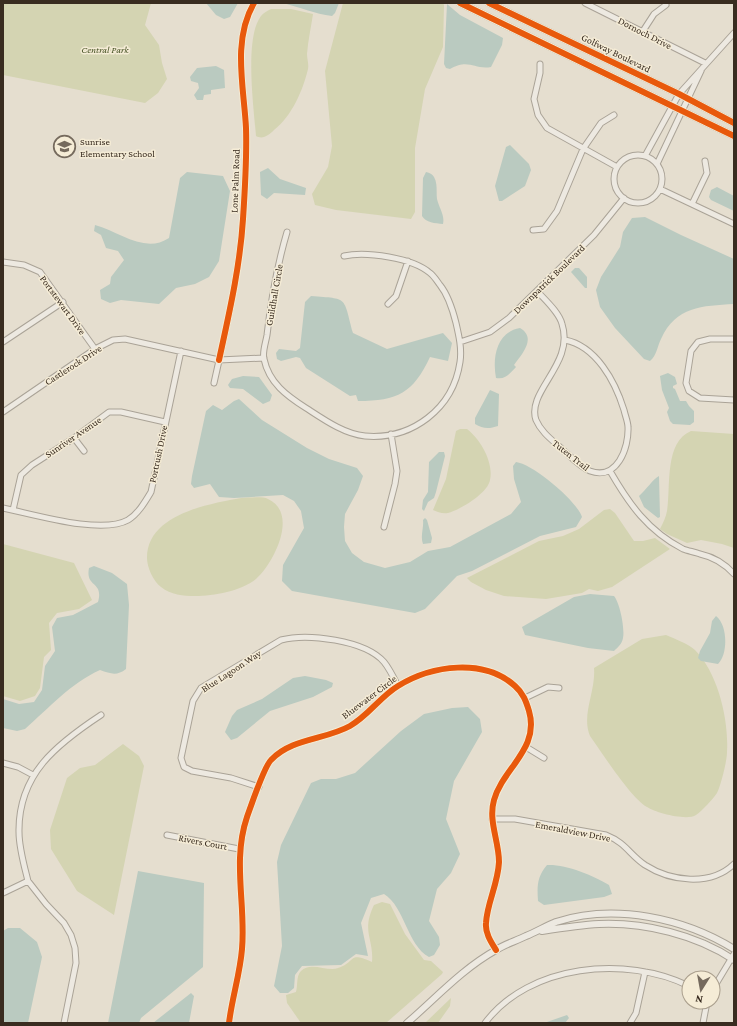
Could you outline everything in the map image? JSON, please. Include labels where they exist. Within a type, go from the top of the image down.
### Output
[{"type":"street","name":"Lone Palm Road","points":[[214,383],[233,295],[243,220],[246,156],[240,42],[254,3]]},
{"type":"street","points":[[460,3],[673,105],[734,136]]},
{"type":"street","name":"Golfway Boulevard","points":[[489,3],[679,94],[734,123]]},
{"type":"street","name":"Dornoch Drive","points":[[585,3],[705,63]]},
{"type":"street","points":[[643,31],[654,14],[666,5]]},
{"type":"street","points":[[493,19],[498,8]]},
{"type":"street","points":[[645,156],[679,94],[705,63],[734,33]]},
{"type":"street","points":[[657,164],[705,63]]},
{"type":"street","points":[[540,64],[540,74],[534,99],[538,115],[548,128],[617,167]]},
{"type":"street","points":[[533,230],[544,229],[557,211],[583,149],[601,123],[614,116]]},
{"type":"street","points":[[645,156],[657,164],[662,177],[660,189],[655,196],[643,202],[630,201],[624,198],[615,184],[617,167],[629,157],[645,156]]},
{"type":"street","points":[[692,204],[707,173],[706,161]]},
{"type":"street","points":[[660,189],[734,224]]},
{"type":"street","name":"Downpatrick Boulevard","points":[[460,342],[490,332],[509,318],[594,235],[624,198]]},
{"type":"street","name":"Guildhall Circle","points":[[286,232],[271,302],[264,358],[271,379],[285,394],[325,421],[349,432],[365,436],[391,434],[420,424],[436,412],[457,378],[460,361],[460,342],[454,314],[443,289],[430,273],[408,261],[355,253],[344,256]]},
{"type":"street","points":[[388,304],[396,296],[408,261]]},
{"type":"street","name":"Portstewart Drive","points":[[3,262],[24,266],[40,272],[63,302],[95,350]]},
{"type":"street","name":"Tuten Trail","points":[[537,291],[553,309],[562,323],[564,340],[561,358],[536,400],[536,418],[543,432],[589,471],[600,473],[610,471]]},
{"type":"street","points":[[3,342],[63,302]]},
{"type":"street","name":"Castlerock Drive","points":[[3,412],[95,350],[113,340],[125,339],[220,360]]},
{"type":"street","points":[[734,339],[710,339],[698,342],[691,352],[686,383],[689,391],[700,398],[734,400]]},
{"type":"street","points":[[564,340],[575,342],[585,347],[603,366],[621,400],[628,426],[627,446],[620,461],[610,471],[624,495],[642,519],[661,538],[685,550],[703,554],[725,564],[734,574]]},
{"type":"street","name":"Portrush Drive","points":[[3,508],[93,526],[115,524],[128,520],[141,508],[151,492],[181,351]]},
{"type":"street","points":[[220,360],[264,358]]},
{"type":"street","name":"Sunriver Avenue","points":[[13,510],[21,475],[32,465],[74,438],[109,412],[121,412],[165,422]]},
{"type":"street","points":[[384,527],[395,484],[396,471],[391,434]]},
{"type":"street","points":[[74,438],[84,451]]},
{"type":"street","name":"Blue Lagoon Way","points":[[259,787],[231,778],[192,771],[184,767],[181,758],[193,702],[201,688],[281,640],[293,637],[306,637],[343,643],[366,649],[383,661],[398,686]]},
{"type":"street","name":"Bluewater Circle","points":[[229,1023],[242,949],[239,849],[247,818],[270,761],[290,746],[325,736],[351,725],[398,686],[431,672],[449,668],[481,669],[502,675],[516,687],[525,698],[531,717],[530,732],[526,747],[499,788],[494,801],[492,819],[499,859],[498,873],[486,924],[488,937],[496,950]]},
{"type":"street","points":[[525,698],[548,687],[559,688]]},
{"type":"street","points":[[64,1023],[76,963],[75,948],[71,935],[64,923],[46,904],[28,880],[19,832],[21,812],[33,775],[53,750],[77,731],[101,715]]},
{"type":"street","points":[[526,747],[544,758]]},
{"type":"street","points":[[3,763],[18,766],[33,775]]},
{"type":"street","name":"Emeraldview Drive","points":[[492,819],[515,819],[606,835],[618,840],[644,864],[662,874],[685,880],[708,878],[730,868],[734,864]]},
{"type":"street","name":"Rivers Court","points":[[167,835],[239,849]]},
{"type":"street","points":[[3,893],[28,880]]},
{"type":"street","points":[[407,1023],[456,978],[496,950],[555,922],[579,917],[632,915],[659,919],[696,930],[734,949]]},
{"type":"street","points":[[536,932],[600,924],[627,925],[677,934],[733,957],[721,976]]},
{"type":"street","points":[[485,1023],[493,1012],[506,1001],[544,981],[569,973],[594,969],[645,972],[681,982]]},
{"type":"street","points":[[630,1023],[636,1013],[645,972]]},
{"type":"street","points":[[702,1023],[705,1010]]},
{"type":"green space","name":"Central Park","points":[[3,3],[151,3],[145,25],[159,45],[162,63],[167,79],[158,93],[145,103],[3,75]]},
{"type":"green space","points":[[343,3],[443,3],[444,5],[443,47],[425,89],[415,148],[415,212],[411,219],[336,210],[315,205],[312,194],[328,167],[332,146],[325,71]]},
{"type":"green space","points":[[271,9],[291,9],[313,14],[307,54],[308,69],[300,94],[286,118],[268,135],[259,137],[256,136],[252,92],[251,57],[256,26],[262,15]]},
{"type":"green space","points":[[460,429],[467,429],[481,445],[490,466],[490,480],[484,490],[466,505],[448,513],[440,513],[433,510],[446,479],[456,431]]},
{"type":"green space","points":[[691,431],[734,434],[734,548],[701,540],[687,543],[667,534],[660,529],[667,511],[670,466],[676,445],[682,437]]},
{"type":"green space","points":[[259,497],[268,499],[277,506],[282,515],[283,526],[276,550],[270,562],[256,579],[235,590],[202,596],[186,596],[169,592],[155,581],[151,574],[147,558],[150,543],[157,531],[168,521],[197,508],[241,498]]},
{"type":"green space","points":[[610,509],[615,513],[634,541],[643,541],[655,538],[670,549],[612,587],[598,591],[589,589],[582,593],[546,599],[504,596],[486,590],[471,582],[467,578],[539,541],[563,536],[579,529],[604,510]]},
{"type":"green space","points":[[3,544],[74,563],[92,600],[79,609],[57,613],[49,623],[51,650],[44,657],[40,688],[35,696],[20,701],[3,696]]},
{"type":"green space","points":[[666,635],[681,641],[695,650],[703,660],[716,684],[724,712],[726,726],[727,756],[719,789],[704,808],[692,817],[679,817],[664,814],[647,807],[640,802],[609,764],[590,736],[588,728],[587,720],[593,685],[594,668],[642,639]]},
{"type":"green space","points":[[123,744],[139,756],[144,766],[114,915],[77,891],[51,849],[50,830],[67,778],[80,768],[95,765]]},
{"type":"green space","points":[[382,902],[390,904],[405,934],[424,960],[431,961],[443,972],[442,974],[386,1023],[301,1023],[287,1003],[286,995],[296,992],[299,973],[305,968],[309,967],[329,969],[338,968],[344,966],[355,957],[372,962],[368,922],[374,905]]},
{"type":"green space","points":[[451,998],[450,1006],[438,1023],[425,1023]]},
{"type":"shaded area","points":[[206,3],[238,3],[230,17],[224,19],[216,15]]},
{"type":"shaded area","points":[[283,3],[339,3],[335,13],[332,16]]},
{"type":"shaded area","points":[[447,4],[460,15],[503,38],[502,45],[491,67],[462,64],[450,69],[446,68],[444,64]]},
{"type":"shaded area","points":[[216,66],[224,70],[225,88],[211,90],[211,94],[204,95],[203,100],[197,100],[194,95],[199,88],[198,83],[191,81],[190,77],[197,68]]},
{"type":"shaded area","points":[[510,145],[529,164],[531,170],[525,186],[502,201],[499,201],[495,186],[506,147]]},
{"type":"shaded area","points":[[268,168],[280,179],[306,188],[305,195],[274,193],[267,199],[261,195],[260,172]]},
{"type":"shaded area","points":[[187,172],[223,176],[230,191],[219,261],[209,277],[195,284],[176,288],[159,304],[121,300],[110,303],[101,299],[100,290],[110,284],[111,277],[124,260],[118,251],[106,248],[101,235],[94,231],[95,225],[142,243],[151,244],[169,238],[180,178]]},
{"type":"shaded area","points":[[426,172],[432,174],[435,180],[437,199],[443,215],[443,224],[428,221],[422,216],[423,178]]},
{"type":"shaded area","points":[[717,187],[734,196],[734,211],[711,200],[709,197],[711,190]]},
{"type":"shaded area","points":[[645,217],[734,259],[734,304],[701,307],[682,314],[667,328],[661,339],[656,354],[650,361],[644,359],[615,328],[600,307],[596,290],[601,277],[620,247],[623,232],[632,218]]},
{"type":"shaded area","points":[[575,268],[579,268],[587,277],[587,288],[585,288],[571,272]]},
{"type":"shaded area","points":[[311,296],[338,299],[342,302],[348,312],[353,333],[387,349],[443,333],[452,343],[448,361],[430,357],[424,369],[410,387],[394,397],[372,401],[358,401],[356,395],[350,396],[306,368],[300,358],[296,357],[281,361],[277,359],[276,353],[279,349],[296,351],[300,348],[305,302]]},
{"type":"shaded area","points":[[520,328],[525,332],[528,341],[524,351],[514,365],[516,367],[508,376],[496,378],[496,354],[501,340],[512,330]]},
{"type":"shaded area","points":[[668,373],[675,377],[677,384],[673,386],[673,388],[675,389],[680,401],[686,401],[694,411],[694,422],[690,425],[673,424],[670,421],[667,412],[669,408],[662,390],[660,376]]},
{"type":"shaded area","points":[[243,376],[259,377],[272,395],[270,401],[263,404],[243,389],[230,388],[228,385],[232,379]]},
{"type":"shaded area","points":[[490,390],[499,394],[498,426],[486,428],[475,424],[475,418]]},
{"type":"shaded area","points":[[239,399],[262,420],[307,448],[329,459],[357,468],[363,476],[358,490],[345,514],[345,541],[352,553],[364,562],[385,568],[410,562],[428,551],[450,547],[511,514],[521,502],[514,479],[513,466],[516,462],[533,469],[554,484],[572,502],[582,517],[576,527],[540,536],[472,571],[457,576],[425,609],[415,613],[292,591],[282,581],[283,565],[304,528],[301,511],[294,501],[283,495],[234,498],[219,497],[210,484],[194,488],[191,484],[206,411],[213,405],[222,410]]},
{"type":"shaded area","points":[[439,452],[444,452],[445,456],[436,492],[434,498],[428,502],[424,511],[422,509],[423,500],[428,492],[429,462]]},
{"type":"shaded area","points":[[659,476],[660,517],[658,518],[644,507],[639,496]]},
{"type":"shaded area","points":[[425,518],[427,520],[432,538],[431,543],[423,544],[423,520]]},
{"type":"shaded area","points":[[94,566],[112,573],[127,584],[129,605],[126,669],[120,673],[114,674],[100,670],[89,675],[61,696],[25,729],[17,731],[3,728],[3,699],[19,704],[34,702],[42,690],[45,666],[55,651],[52,627],[57,618],[73,615],[98,602],[99,591],[88,574],[89,568]]},
{"type":"shaded area","points":[[590,594],[614,596],[616,599],[622,616],[623,638],[620,645],[614,651],[588,648],[525,635],[522,627],[574,597]]},
{"type":"shaded area","points":[[716,616],[720,620],[725,633],[724,654],[718,664],[701,661],[698,658],[700,651],[710,633],[712,621]]},
{"type":"shaded area","points":[[305,676],[326,680],[333,683],[332,687],[313,697],[270,711],[237,738],[231,740],[225,732],[232,716],[237,710],[262,699],[293,678]]},
{"type":"shaded area","points":[[468,707],[480,719],[482,732],[454,781],[446,819],[460,854],[451,873],[437,889],[429,921],[439,937],[440,945],[434,955],[429,957],[416,944],[397,908],[384,894],[371,898],[361,923],[368,956],[356,954],[341,965],[302,966],[295,975],[294,988],[288,993],[280,993],[274,986],[282,946],[277,862],[281,845],[311,783],[321,779],[336,779],[355,773],[401,731],[424,714],[452,708]]},
{"type":"shaded area","points":[[547,865],[570,868],[595,878],[609,885],[612,894],[604,897],[544,905],[538,901],[538,886],[539,878]]},
{"type":"shaded area","points":[[138,871],[204,883],[203,967],[141,1018],[139,1023],[108,1023]]},
{"type":"shaded area","points":[[8,928],[20,928],[37,942],[42,957],[28,1023],[3,1023],[3,931]]},
{"type":"shaded area","points":[[191,993],[194,996],[189,1023],[153,1023]]},
{"type":"shaded area","points":[[567,1015],[569,1018],[565,1023],[544,1023]]},
{"type":"cycle path","points":[[219,360],[234,290],[242,237],[246,163],[246,128],[241,48],[247,18],[254,3]]},
{"type":"cycle path","points":[[460,3],[734,136]]},
{"type":"cycle path","points":[[489,3],[679,94],[734,123]]},
{"type":"cycle path","points":[[229,1023],[240,968],[242,949],[243,932],[240,883],[240,850],[247,817],[261,778],[268,764],[279,753],[289,747],[340,731],[357,722],[398,686],[426,673],[442,669],[473,668],[488,671],[502,677],[520,691],[529,711],[531,724],[525,747],[499,789],[492,808],[499,862],[497,878],[488,908],[486,930],[496,950]]},
{"type":"place","name":"Sunrise Elementary School","points":[[65,147]]}]
